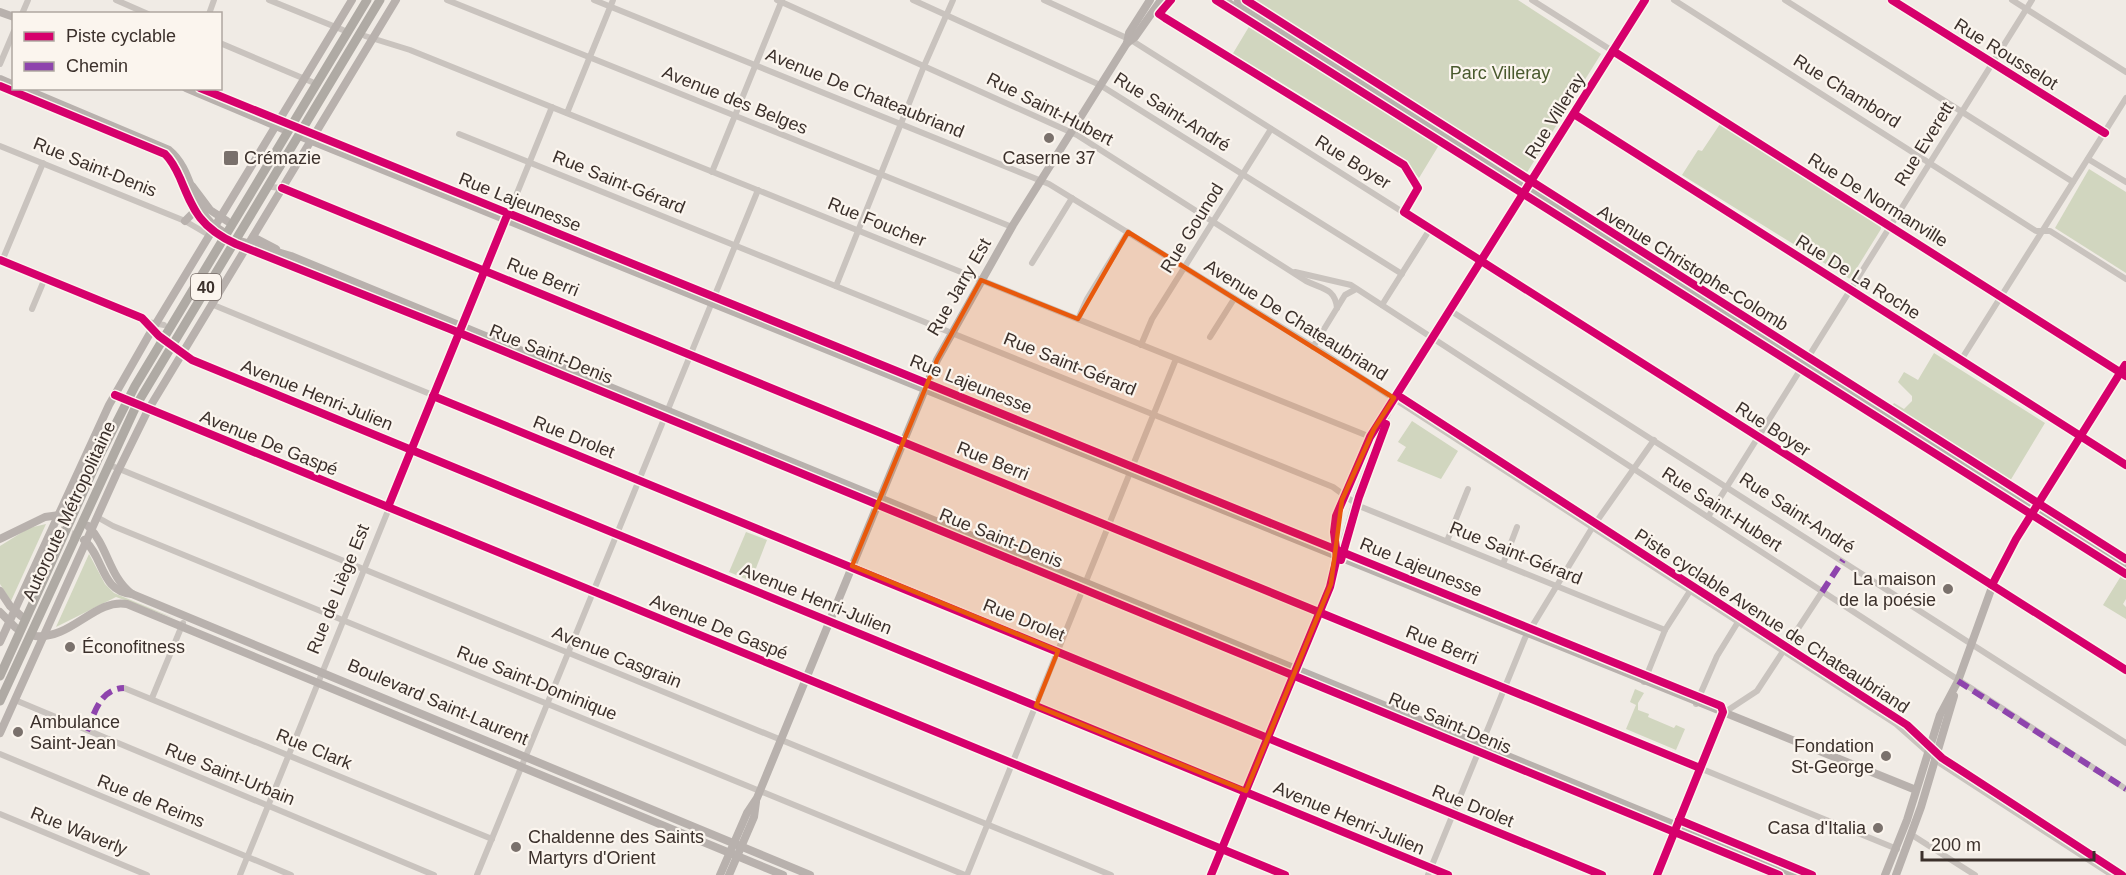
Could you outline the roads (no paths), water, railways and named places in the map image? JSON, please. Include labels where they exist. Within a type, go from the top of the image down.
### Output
[{"type":"highway","name":"Autoroute Métropolitaine","points":[[0,676],[100,455],[135,386],[367,0]]},
{"type":"highway","name":"Autoroute Métropolitaine","points":[[0,702],[109,460],[142,394],[380,0]]},
{"type":"main road","points":[[3,644],[18,614],[35,567],[56,530],[89,456],[156,327],[209,235],[218,229],[339,29],[352,0]]},
{"type":"main road","points":[[0,733],[33,661],[44,624],[67,583],[83,539],[89,526],[97,517],[116,468],[145,408],[207,302],[258,227],[277,187],[334,93],[369,37],[396,0]]},
{"type":"main road","name":"Rue Jarry Est","points":[[733,855],[754,816],[758,795],[780,740],[924,388],[951,332],[1040,181],[1129,40],[1150,0]]},
{"type":"main road","name":"Rue Jarry Est","points":[[1129,40],[1161,0]]},
{"type":"main road","name":"Avenue Christophe-Colomb","points":[[1224,0],[1465,153],[1528,188]]},
{"type":"main road","name":"Avenue Christophe-Colomb","points":[[1238,0],[1469,146],[1528,188],[2126,567]]},
{"type":"main road","points":[[27,90],[165,147],[177,158],[198,208],[218,229]]},
{"type":"main road","points":[[191,90],[279,128]]},
{"type":"main road","name":"Rue Lajeunesse","points":[[306,139],[1131,472],[1696,704],[1734,716],[1916,790]]},
{"type":"main road","points":[[188,181],[208,209],[224,219]]},
{"type":"main road","points":[[185,221],[198,208]]},
{"type":"main road","points":[[247,229],[258,227]]},
{"type":"main road","name":"Rue Saint-Denis","points":[[247,240],[282,252],[668,410],[1797,875]]},
{"type":"main road","points":[[1896,875],[1912,835],[1958,681],[1992,585],[2034,509],[2123,374],[2126,364]]},
{"type":"main road","points":[[0,539],[31,523],[63,514]]},
{"type":"main road","name":"Boulevard Saint-Laurent","points":[[89,526],[103,547],[118,580],[132,594],[810,875]]},
{"type":"main road","points":[[83,539],[96,555],[111,585],[121,593],[132,594]]},
{"type":"main road","points":[[0,591],[18,614]]},
{"type":"main road","name":"Boulevard Saint-Laurent","points":[[39,637],[57,634],[101,609],[118,603],[131,606],[783,875]]},
{"type":"main road","points":[[0,612],[12,626]]},
{"type":"main road","points":[[28,651],[33,661]]},
{"type":"main road","points":[[1885,875],[1897,849],[1940,715],[1958,681]]},
{"type":"main road","points":[[720,875],[733,855]]},
{"type":"main road","points":[[729,875],[733,855]]},
{"type":"street","points":[[116,0],[143,12]]},
{"type":"street","points":[[269,0],[339,29]]},
{"type":"street","name":"Avenue des Belges","points":[[447,0],[1012,227]]},
{"type":"street","name":"Avenue De Chateaubriand","points":[[594,0],[611,3],[755,65],[1040,181],[1072,198],[1394,398],[1896,724],[1936,759],[2112,875]]},
{"type":"street","name":"Rue Saint-André","points":[[913,0],[1100,85],[1402,274]]},
{"type":"street","points":[[836,286],[924,66],[953,0]]},
{"type":"street","name":"Rue Boyer","points":[[1044,0],[1129,40],[2126,670]]},
{"type":"street","name":"Rue De Normanville","points":[[1532,0],[1891,225],[2123,374]]},
{"type":"street","name":"Rue Villeray","points":[[1337,557],[1335,524],[1344,494],[1370,437],[1645,0]]},
{"type":"street","name":"Rue Chambord","points":[[1674,0],[2036,231],[2049,231],[2126,279]]},
{"type":"street","points":[[1785,0],[2073,182]]},
{"type":"street","name":"Rue Rousselot","points":[[1892,0],[2104,134]]},
{"type":"street","points":[[2012,0],[2126,72]]},
{"type":"street","name":"Rue Everett","points":[[1708,518],[2032,0]]},
{"type":"street","points":[[712,172],[780,1]]},
{"type":"street","name":"Rue Saint-Hubert","points":[[780,1],[1070,132],[1213,220],[1306,281],[1332,292],[1336,297],[1337,308]]},
{"type":"street","points":[[567,113],[611,3]]},
{"type":"street","points":[[0,64],[12,36]]},
{"type":"street","name":"Rue Foucher","points":[[369,37],[552,107],[1377,440]]},
{"type":"street","points":[[222,44],[308,80]]},
{"type":"street","points":[[1961,360],[2126,98]]},
{"type":"street","name":"Rue de Liège Est","points":[[240,875],[320,672],[552,107]]},
{"type":"street","name":"Rue De La Roche","points":[[1574,114],[2126,465]]},
{"type":"street","name":"Rue Gounod","points":[[1142,345],[1152,319],[1271,129]]},
{"type":"street","name":"Rue Saint-Gérard","points":[[459,134],[1154,415],[1344,494],[1354,502],[1665,630]]},
{"type":"street","name":"Rue Saint-Denis","points":[[0,146],[185,221],[209,235]]},
{"type":"street","points":[[2088,159],[2126,182]]},
{"type":"street","points":[[43,164],[1,261],[156,327]]},
{"type":"street","name":"Rue Berri","points":[[277,187],[903,440],[1897,849]]},
{"type":"street","points":[[477,875],[758,190]]},
{"type":"street","points":[[1032,263],[1072,198]]},
{"type":"street","points":[[1382,306],[1430,229]]},
{"type":"street","points":[[1078,319],[1087,299],[1128,232]]},
{"type":"street","name":"Rue Saint-Hubert","points":[[1295,272],[1344,282],[1356,289],[2126,789]]},
{"type":"street","points":[[32,309],[45,278]]},
{"type":"street","points":[[1313,347],[1348,292],[1356,289]]},
{"type":"street","points":[[1210,337],[1234,299]]},
{"type":"street","name":"Rue Drolet","points":[[207,302],[1602,875]]},
{"type":"street","name":"Rue Saint-André","points":[[1451,311],[2126,742]]},
{"type":"street","name":"Avenue Henri-Julien","points":[[178,351],[192,360],[1246,791],[1430,871],[1448,875]]},
{"type":"street","points":[[966,875],[1176,359]]},
{"type":"street","name":"Rue Villeray","points":[[1211,875],[1331,584],[1354,502],[1394,398]]},
{"type":"street","name":"Avenue De Gaspé","points":[[145,408],[1285,875]]},
{"type":"street","points":[[1430,871],[1527,635],[1592,528],[1632,468],[1637,465],[1654,440]]},
{"type":"street","name":"Avenue Casgrain","points":[[116,468],[1111,875]]},
{"type":"street","points":[[1447,541],[1468,489]]},
{"type":"street","name":"Rue Saint-Dominique","points":[[97,517],[548,704],[758,795],[966,875]]},
{"type":"street","points":[[1503,564],[1517,527]]},
{"type":"street","points":[[1644,682],[1665,630],[1690,591]]},
{"type":"street","points":[[1657,875],[1722,714],[1755,692],[1822,592]]},
{"type":"street","points":[[152,698],[186,616]]},
{"type":"street","points":[[1696,704],[1718,652],[1738,622]]},
{"type":"street","name":"Rue Clark","points":[[124,688],[492,839]]},
{"type":"street","name":"Rue Saint-Urbain","points":[[15,700],[434,875]]},
{"type":"street","name":"Rue de Reims","points":[[0,754],[291,875]]},
{"type":"street","name":"Rue Waverly","points":[[0,814],[147,875]]},
{"type":"street","points":[[1912,835],[1975,875]]},
{"type":"tunnel","points":[[60,530],[80,537]]},
{"type":"place","name":"Caserne 37","points":[[1049,138]]},
{"type":"place","name":"Crémazie","points":[[231,158]]},
{"type":"place","name":"La maison de la poésie","points":[[1948,589]]},
{"type":"place","name":"Éconofitness","points":[[70,647]]},
{"type":"place","name":"Ambulance Saint-Jean","points":[[18,732]]},
{"type":"place","name":"Fondation St-George","points":[[1886,756]]},
{"type":"place","name":"Casa d'Italia","points":[[1878,828]]},
{"type":"place","name":"Chaldenne des Saints Martyrs d'Orient","points":[[516,847]]},
{"type":"park label","name":"Parc Villeray","points":[[1500,73]]}]
